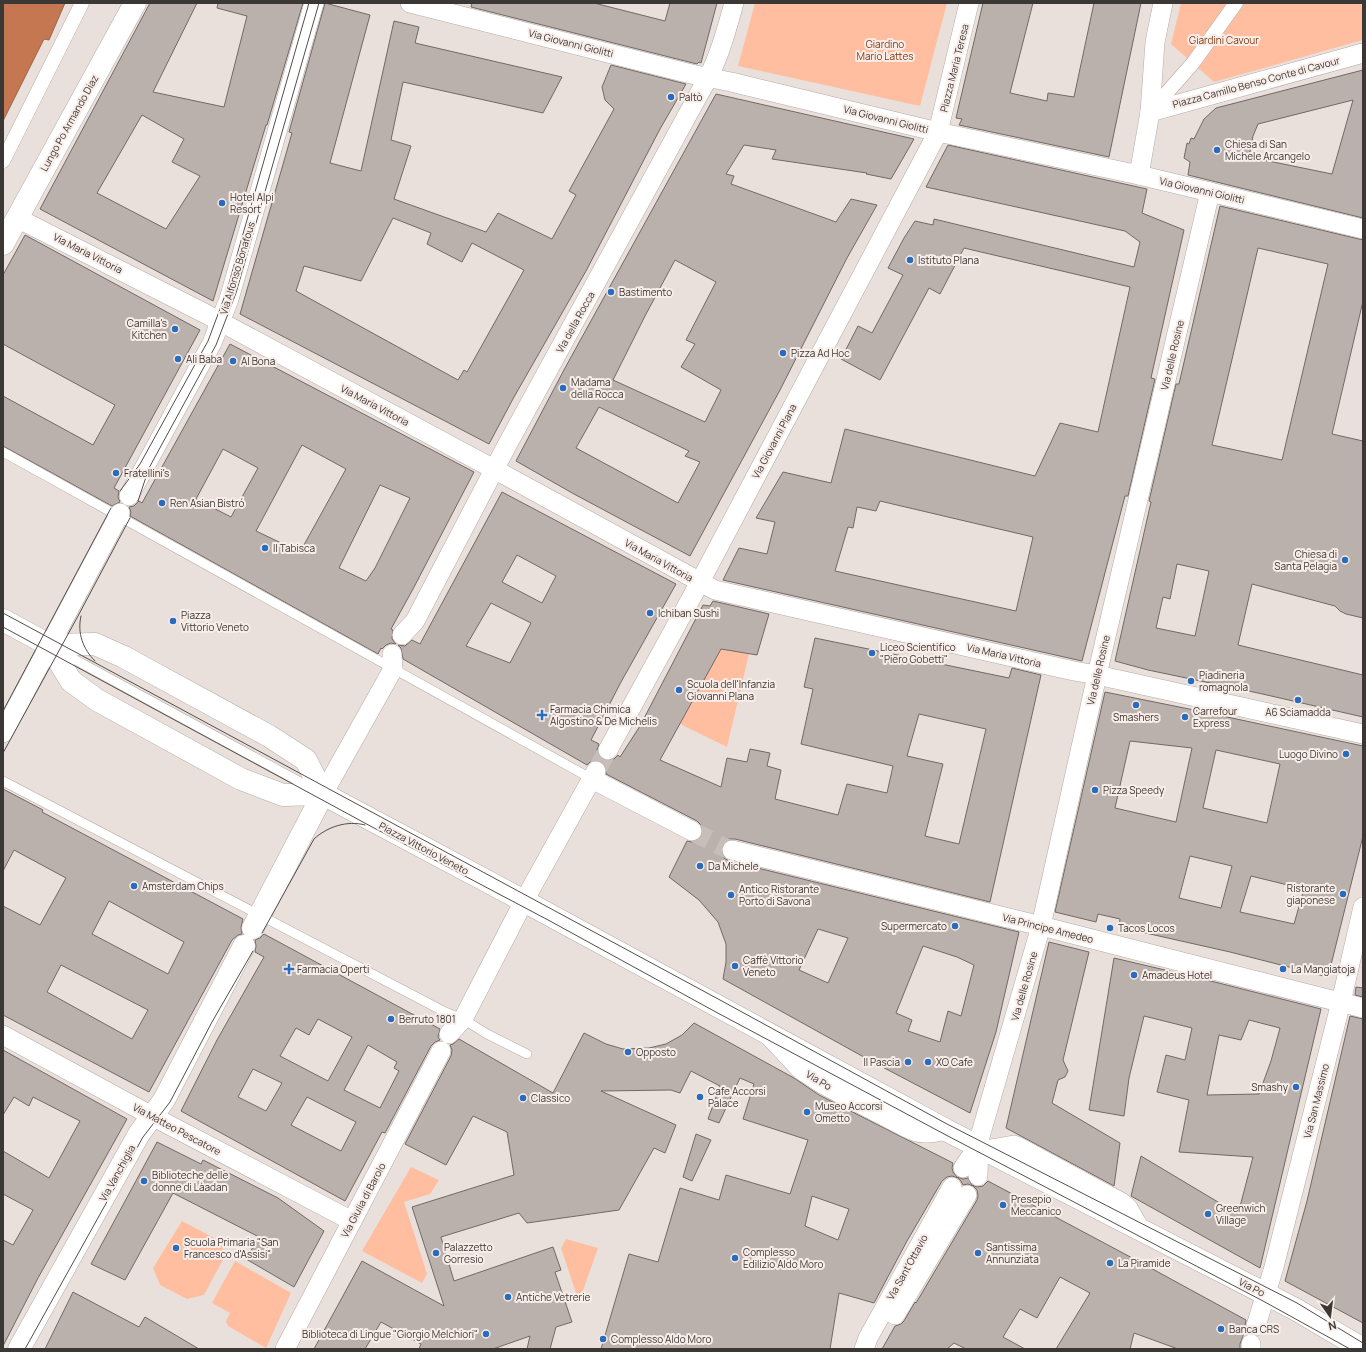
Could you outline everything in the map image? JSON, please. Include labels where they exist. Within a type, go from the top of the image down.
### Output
[{"type":"street","points":[[3,161],[82,3]]},
{"type":"street","name":"Lungo Po Armando Diaz","points":[[3,244],[135,3]]},
{"type":"street","name":"Via Alfonso Bonafous","points":[[129,496],[212,342],[229,299],[314,3]]},
{"type":"street","name":"Via Giovanni Giolitti","points":[[410,3],[709,78],[938,132],[1139,175],[1363,229]]},
{"type":"street","name":"Via della Rocca","points":[[402,635],[415,621],[506,447],[696,99],[709,78],[718,57],[734,3]]},
{"type":"street","name":"Piazza Maria Teresa","points":[[938,132],[969,3]]},
{"type":"street","points":[[1139,175],[1150,112],[1155,42],[1163,3]]},
{"type":"street","name":"Piazza Camillo Benso Conte di Cavour","points":[[1150,112],[1193,63],[1236,3]]},
{"type":"street","name":"Piazza Camillo Benso Conte di Cavour","points":[[1150,112],[1363,53]]},
{"type":"street","name":"Via Giovanni Plana","points":[[608,750],[700,582],[938,132]]},
{"type":"street","name":"Via delle Rosine","points":[[981,1148],[1041,926],[1097,675],[1210,192]]},
{"type":"street","name":"Via Maria Vittoria","points":[[17,218],[220,322],[715,590],[1363,734]]},
{"type":"street","points":[[3,733],[120,514]]},
{"type":"street","points":[[3,620],[49,645],[95,644],[124,657],[269,736],[306,760],[323,794]]},
{"type":"street","name":"Piazza Vittorio Veneto","points":[[49,645],[71,681],[97,700],[241,779],[284,795],[323,794],[710,1002]]},
{"type":"street","points":[[257,931],[270,896],[393,661]]},
{"type":"street","points":[[463,1019],[524,901],[594,775],[692,831]]},
{"type":"street","name":"Via Principe Amedeo","points":[[732,850],[1041,926],[1363,1008]]},
{"type":"street","name":"Via San Massimo","points":[[1256,1326],[1266,1294],[1341,1002],[1363,907]]},
{"type":"street","name":"Via Vanchiglia","points":[[19,1349],[138,1134],[164,1100],[217,998],[257,931]]},
{"type":"street","name":"Via Po","points":[[710,1002],[946,1130],[1295,1309],[1363,1349]]},
{"type":"street","name":"Via Giulia di Barolo","points":[[284,1349],[445,1042],[463,1019]]},
{"type":"street","name":"Via Matteo Pescatore","points":[[3,1035],[152,1116],[352,1221]]},
{"type":"street","points":[[970,1172],[981,1148]]},
{"type":"street","name":"Via Sant'Ottavio","points":[[864,1349],[868,1338],[960,1191],[878,1342],[872,1349]]},
{"type":"lane","points":[[3,452],[393,661],[594,775]]},
{"type":"lane","points":[[3,781],[257,931],[463,1019],[487,1034],[526,1054]]},
{"type":"green space","name":"Giardino Mario Lattes","points":[[755,3],[947,3],[920,106],[738,66]]},
{"type":"green space","name":"Giardini Cavour","points":[[1181,3],[1363,3],[1363,40],[1214,82],[1171,44]]},
{"type":"green space","points":[[721,649],[749,654],[727,747],[680,724]]},
{"type":"green space","points":[[411,1167],[439,1180],[430,1194],[404,1202],[427,1274],[422,1283],[362,1251]]},
{"type":"green space","points":[[182,1221],[220,1241],[225,1256],[204,1295],[187,1299],[160,1285],[153,1268]]},
{"type":"green space","points":[[566,1239],[598,1248],[579,1302],[561,1248]]},
{"type":"green space","points":[[235,1261],[291,1293],[266,1348],[228,1326],[226,1321],[230,1313],[212,1303]]},
{"type":"shaded area","points":[[3,3],[65,3],[49,40],[44,39],[3,121]]},
{"type":"building","points":[[150,3],[197,3],[153,92],[224,107],[247,16],[217,8],[218,3],[303,3],[213,301],[40,209]],"holes":[[[142,115],[184,139],[172,162],[200,176],[166,229],[97,193]]]},
{"type":"building","points":[[325,3],[370,15],[330,163],[361,171],[394,21],[419,27],[415,43],[562,77],[543,113],[403,82],[391,140],[411,146],[394,199],[486,232],[498,213],[552,239],[576,195],[569,191],[614,109],[605,100],[602,87],[611,65],[686,84],[660,129],[586,271],[489,444],[240,314],[292,133],[289,132]],"holes":[[[393,218],[431,233],[427,244],[462,262],[472,243],[524,270],[467,372],[464,370],[458,380],[296,291],[304,266],[361,281]]]},
{"type":"building","points":[[472,3],[594,3],[665,21],[670,3],[717,3],[701,63],[699,62],[697,64],[471,7]]},
{"type":"building","points":[[983,3],[1033,3],[1010,93],[1047,101],[1048,93],[1074,97],[1094,3],[1141,3],[1109,157],[959,125],[962,119],[956,118]]},
{"type":"building","points":[[1363,70],[1363,218],[1188,175],[1190,162],[1184,158],[1187,143],[1189,144],[1191,138],[1194,139],[1204,119],[1216,108]],"holes":[[[1353,100],[1332,174],[1249,157],[1253,136],[1258,124]]]},
{"type":"building","points":[[716,94],[914,139],[891,179],[866,174],[867,173],[772,159],[776,150],[744,145],[726,174],[734,176],[731,184],[836,222],[851,199],[877,205],[847,258],[780,390],[690,556],[516,461],[565,368]],"holes":[[[675,260],[716,282],[686,340],[695,344],[681,367],[721,390],[705,422],[613,380]],[[599,407],[689,451],[685,456],[700,462],[678,503],[576,448]]]},
{"type":"building","points":[[948,145],[1147,189],[1142,213],[1184,230],[1151,378],[1155,379],[1128,496],[1125,496],[1082,661],[723,580],[739,548],[767,554],[775,522],[756,518],[783,472],[831,483],[845,429],[1035,476],[1060,423],[1098,432],[1130,287],[964,248],[940,294],[929,288],[880,380],[841,359],[858,326],[872,333],[903,275],[888,268],[915,221],[933,225],[934,219],[1134,267],[1140,242],[1125,231],[926,187]],"holes":[[[880,501],[1033,537],[1016,611],[835,571],[848,527],[853,528],[857,507],[876,511]]]},
{"type":"building","points":[[1220,206],[1363,240],[1363,301],[1332,434],[1363,441],[1363,618],[1346,614],[1335,606],[1252,584],[1238,645],[1363,675],[1363,717],[1148,670],[1115,661],[1151,502],[1149,501],[1176,384],[1179,384]],"holes":[[[1258,248],[1328,264],[1282,460],[1212,445]],[[1177,564],[1209,571],[1195,636],[1156,628],[1163,597],[1170,599]]]},
{"type":"building","points":[[25,235],[200,330],[114,488],[119,491],[118,497],[120,502],[112,506],[3,446],[3,396],[93,445],[115,405],[3,344],[3,275]]},
{"type":"building","points":[[230,344],[474,472],[391,629],[393,630],[392,639],[396,644],[391,643],[386,645],[382,649],[381,648],[378,654],[130,516],[131,512],[129,507],[134,506],[139,501],[142,503]],"holes":[[[302,445],[346,469],[300,552],[256,531]],[[223,449],[258,468],[231,517],[196,499]],[[380,485],[410,498],[375,568],[366,581],[339,568]]]},
{"type":"building","points":[[502,492],[676,584],[621,682],[591,740],[599,744],[597,750],[598,755],[603,760],[609,761],[618,755],[620,757],[640,726],[703,605],[710,606],[713,601],[769,614],[757,655],[721,649],[660,760],[721,787],[727,758],[747,762],[750,749],[770,753],[767,766],[781,770],[775,799],[838,815],[847,784],[887,793],[893,766],[801,744],[813,689],[804,687],[815,638],[1009,678],[1012,668],[1041,675],[990,902],[735,839],[729,839],[724,842],[721,848],[724,858],[729,861],[1019,932],[996,1032],[970,1113],[871,1061],[723,979],[726,962],[726,944],[718,922],[699,900],[669,877],[687,841],[692,842],[698,840],[702,836],[703,830],[701,825],[697,821],[606,774],[606,766],[601,761],[591,761],[587,765],[403,659],[401,648],[398,645],[405,646],[412,640],[420,644]],"holes":[[[517,555],[556,576],[542,603],[502,582]],[[491,603],[531,623],[510,663],[466,646]],[[919,714],[986,729],[959,844],[925,836],[943,764],[907,756]],[[818,929],[848,938],[828,983],[799,970]],[[923,946],[957,957],[974,965],[961,1016],[948,1011],[940,1042],[908,1031],[912,1020],[896,1013]]]},
{"type":"building","points":[[1105,692],[1363,746],[1363,836],[1328,977],[1230,952],[1119,927],[1120,919],[1098,914],[1096,922],[1055,912]],"holes":[[[1130,741],[1192,748],[1176,822],[1115,808]],[[1216,750],[1280,764],[1267,823],[1203,808]],[[1190,856],[1232,866],[1221,908],[1179,898]],[[1251,876],[1304,889],[1294,924],[1240,912]]]},
{"type":"building","points":[[3,789],[43,810],[42,812],[243,919],[241,928],[242,934],[238,935],[232,940],[149,1092],[3,1015],[3,906],[40,925],[66,878],[14,850],[3,871]],"holes":[[[109,901],[184,942],[168,974],[92,934]],[[61,965],[148,1010],[132,1039],[47,992]]]},
{"type":"building","points":[[264,934],[440,1029],[438,1037],[440,1040],[431,1046],[385,1133],[382,1132],[345,1201],[181,1111],[217,1040],[264,957],[255,952],[255,940]],"holes":[[[318,1019],[352,1037],[328,1081],[280,1056],[296,1028],[309,1035]],[[368,1045],[397,1062],[394,1068],[399,1071],[380,1108],[344,1090]],[[253,1069],[282,1083],[266,1111],[238,1097]],[[307,1097],[356,1122],[341,1151],[291,1125]]]},
{"type":"building","points":[[1049,942],[1089,952],[1063,1060],[1068,1071],[1065,1077],[1058,1080],[1052,1103],[1120,1143],[1114,1186],[1006,1128]]},
{"type":"building","points":[[1114,958],[1321,1009],[1260,1268],[1131,1196],[1141,1156],[1238,1214],[1253,1157],[1179,1152],[1189,1100],[1157,1092],[1166,1055],[1185,1060],[1192,1028],[1144,1016],[1129,1078],[1124,1116],[1089,1110]],"holes":[[[1249,1020],[1280,1028],[1271,1061],[1259,1094],[1207,1095],[1219,1035],[1241,1040]]]},
{"type":"building","points":[[1356,987],[1363,988],[1363,997],[1355,995]]},
{"type":"building","points":[[1350,1016],[1363,1019],[1363,1323],[1285,1281],[1307,1201]]},
{"type":"building","points":[[694,1023],[794,1078],[819,1095],[953,1163],[953,1172],[957,1177],[963,1179],[968,1178],[972,1185],[977,1187],[983,1186],[988,1181],[1246,1320],[1240,1349],[1178,1349],[1134,1333],[1130,1349],[1056,1349],[1090,1293],[1060,1277],[1037,1318],[1020,1309],[1003,1337],[1025,1349],[966,1349],[954,1343],[947,1349],[882,1349],[895,1326],[904,1321],[915,1302],[916,1303],[977,1200],[977,1190],[973,1186],[968,1184],[963,1185],[958,1178],[952,1176],[947,1177],[942,1181],[907,1241],[874,1303],[839,1293],[830,1349],[601,1349],[629,1254],[658,1262],[680,1188],[719,1200],[726,1175],[790,1194],[808,1140],[743,1119],[754,1084],[740,1078],[719,1123],[708,1119],[720,1086],[691,1071],[680,1093],[671,1090],[601,1091],[676,1125],[665,1153],[654,1148],[619,1210],[527,1223],[519,1213],[441,1237],[454,1281],[553,1247],[561,1270],[555,1272],[572,1322],[556,1327],[550,1349],[527,1349],[530,1336],[493,1349],[419,1349],[421,1344],[381,1322],[365,1349],[314,1349],[362,1261],[444,1306],[412,1207],[514,1175],[507,1132],[473,1116],[446,1165],[405,1144],[451,1056],[452,1050],[450,1045],[459,1039],[553,1093],[584,1033],[606,1044],[623,1049],[649,1048],[666,1044],[682,1035]],"holes":[[[812,1196],[849,1209],[838,1240],[805,1226]]]},
{"type":"building","points":[[3,1050],[127,1119],[38,1278],[3,1346],[3,1240],[13,1245],[33,1210],[3,1194],[3,1151],[49,1178],[80,1121],[33,1097],[29,1106],[14,1097],[3,1115]]},
{"type":"building","points":[[696,1134],[711,1140],[692,1181],[683,1177]]},
{"type":"building","points":[[157,1142],[201,1164],[203,1160],[278,1198],[324,1231],[294,1287],[246,1259],[259,1237],[173,1193],[125,1280],[91,1264]]},
{"type":"building","points":[[73,1292],[139,1327],[145,1317],[199,1349],[45,1349]]},
{"type":"tunnel","points":[[596,771],[608,750]]},
{"type":"tunnel","points":[[692,831],[732,850]]},
{"type":"tram line","points":[[120,491],[140,464],[208,341],[227,290],[309,3]]},
{"type":"tram line","points":[[138,501],[149,468],[216,345],[236,293],[319,3]]},
{"type":"tram line","points":[[3,711],[111,508]]},
{"type":"tram line","points":[[3,753],[130,518]]},
{"type":"tram line","points":[[3,613],[947,1124],[1297,1303],[1363,1343]]},
{"type":"tram line","points":[[81,616],[80,629],[82,640],[87,651],[95,661]]},
{"type":"tram line","points":[[3,627],[374,828],[550,921],[714,1011],[946,1135],[1263,1301],[1350,1349]]},
{"type":"tram line","points":[[262,933],[314,839],[325,831],[344,824],[351,823],[365,825]]},
{"type":"tram line","points":[[25,1349],[143,1137],[170,1102],[212,1022],[253,951]]},
{"type":"place","name":"Paltò","points":[[671,97]]},
{"type":"place","name":"Chiesa di San Michele Arcangelo","points":[[1217,150]]},
{"type":"place","name":"Hotel Alpi Resort","points":[[222,203]]},
{"type":"place","name":"Istituto Plana","points":[[910,260]]},
{"type":"place","name":"Bastimento","points":[[611,292]]},
{"type":"place","name":"Camilla's Kitchen","points":[[175,329]]},
{"type":"place","name":"Pizza Ad Hoc","points":[[783,353]]},
{"type":"place","name":"Ali Baba","points":[[178,359]]},
{"type":"place","name":"Al Bona","points":[[233,361]]},
{"type":"place","name":"Madama della Rocca","points":[[563,388]]},
{"type":"place","name":"Fratellini's","points":[[116,473]]},
{"type":"place","name":"Ren Asian Bistró","points":[[162,503]]},
{"type":"place","name":"Il Tabisca","points":[[265,548]]},
{"type":"place","name":"Chiesa di Santa Pelagia","points":[[1345,560]]},
{"type":"place","name":"Ichiban Sushi","points":[[650,613]]},
{"type":"place","name":"Piazza Vittorio Veneto","points":[[173,621]]},
{"type":"place","name":"Liceo Scientifico \"Piero Gobetti\"","points":[[872,653]]},
{"type":"place","name":"Piadineria romagnola","points":[[1191,681]]},
{"type":"place","name":"Scuola dell'Infanzia Giovanni Plana","points":[[679,690]]},
{"type":"place","name":"A6 Sciamadda","points":[[1298,700]]},
{"type":"place","name":"Smashers","points":[[1136,705]]},
{"type":"place","name":"Farmacia Chimica Algostino & De Michelis","points":[[542,715]]},
{"type":"place","name":"Carrefour Express","points":[[1185,717]]},
{"type":"place","name":"Luogo Divino","points":[[1346,754]]},
{"type":"place","name":"Pizza Speedy","points":[[1095,790]]},
{"type":"place","name":"Da Michele","points":[[700,866]]},
{"type":"place","name":"Amsterdam Chips","points":[[134,886]]},
{"type":"place","name":"Ristorante giaponese","points":[[1343,894]]},
{"type":"place","name":"Antico Ristorante Porto di Savona","points":[[731,895]]},
{"type":"place","name":"Supermercato","points":[[955,926]]},
{"type":"place","name":"Tacos Locos","points":[[1110,928]]},
{"type":"place","name":"Caffè Vittorio Veneto","points":[[735,966]]},
{"type":"place","name":"Farmacia Operti","points":[[289,969]]},
{"type":"place","name":"La Mangiatoja","points":[[1283,969]]},
{"type":"place","name":"Amadeus Hotel","points":[[1134,975]]},
{"type":"place","name":"Berruto 1801","points":[[391,1019]]},
{"type":"place","name":"Opposto","points":[[628,1052]]},
{"type":"place","name":"Il Pascia","points":[[908,1062]]},
{"type":"place","name":"XO Cafe","points":[[928,1062]]},
{"type":"place","name":"Smashy","points":[[1296,1087]]},
{"type":"place","name":"Cafe Accorsi Palace","points":[[700,1097]]},
{"type":"place","name":"Classico","points":[[523,1098]]},
{"type":"place","name":"Museo Accorsi Ometto","points":[[807,1112]]},
{"type":"place","name":"Biblioteche delle donne di Làadan","points":[[144,1181]]},
{"type":"place","name":"Presepio Meccanico","points":[[1003,1205]]},
{"type":"place","name":"Greenwich Village","points":[[1208,1214]]},
{"type":"place","name":"Scuola Primaria \"San Francesco d'Assisi\"","points":[[176,1248]]},
{"type":"place","name":"Palazzetto Gorresio","points":[[436,1253]]},
{"type":"place","name":"Santissima Annunziata","points":[[978,1253]]},
{"type":"place","name":"Complesso Edilizio Aldo Moro","points":[[735,1258]]},
{"type":"place","name":"La Piramide","points":[[1110,1263]]},
{"type":"place","name":"Antiche Vetrerie","points":[[508,1297]]},
{"type":"place","name":"Banca CRS","points":[[1221,1329]]},
{"type":"place","name":"Biblioteca di Lingue \"Giorgio Melchiori\"","points":[[486,1334]]},
{"type":"place","name":"Complesso Aldo Moro","points":[[603,1339]]}]
